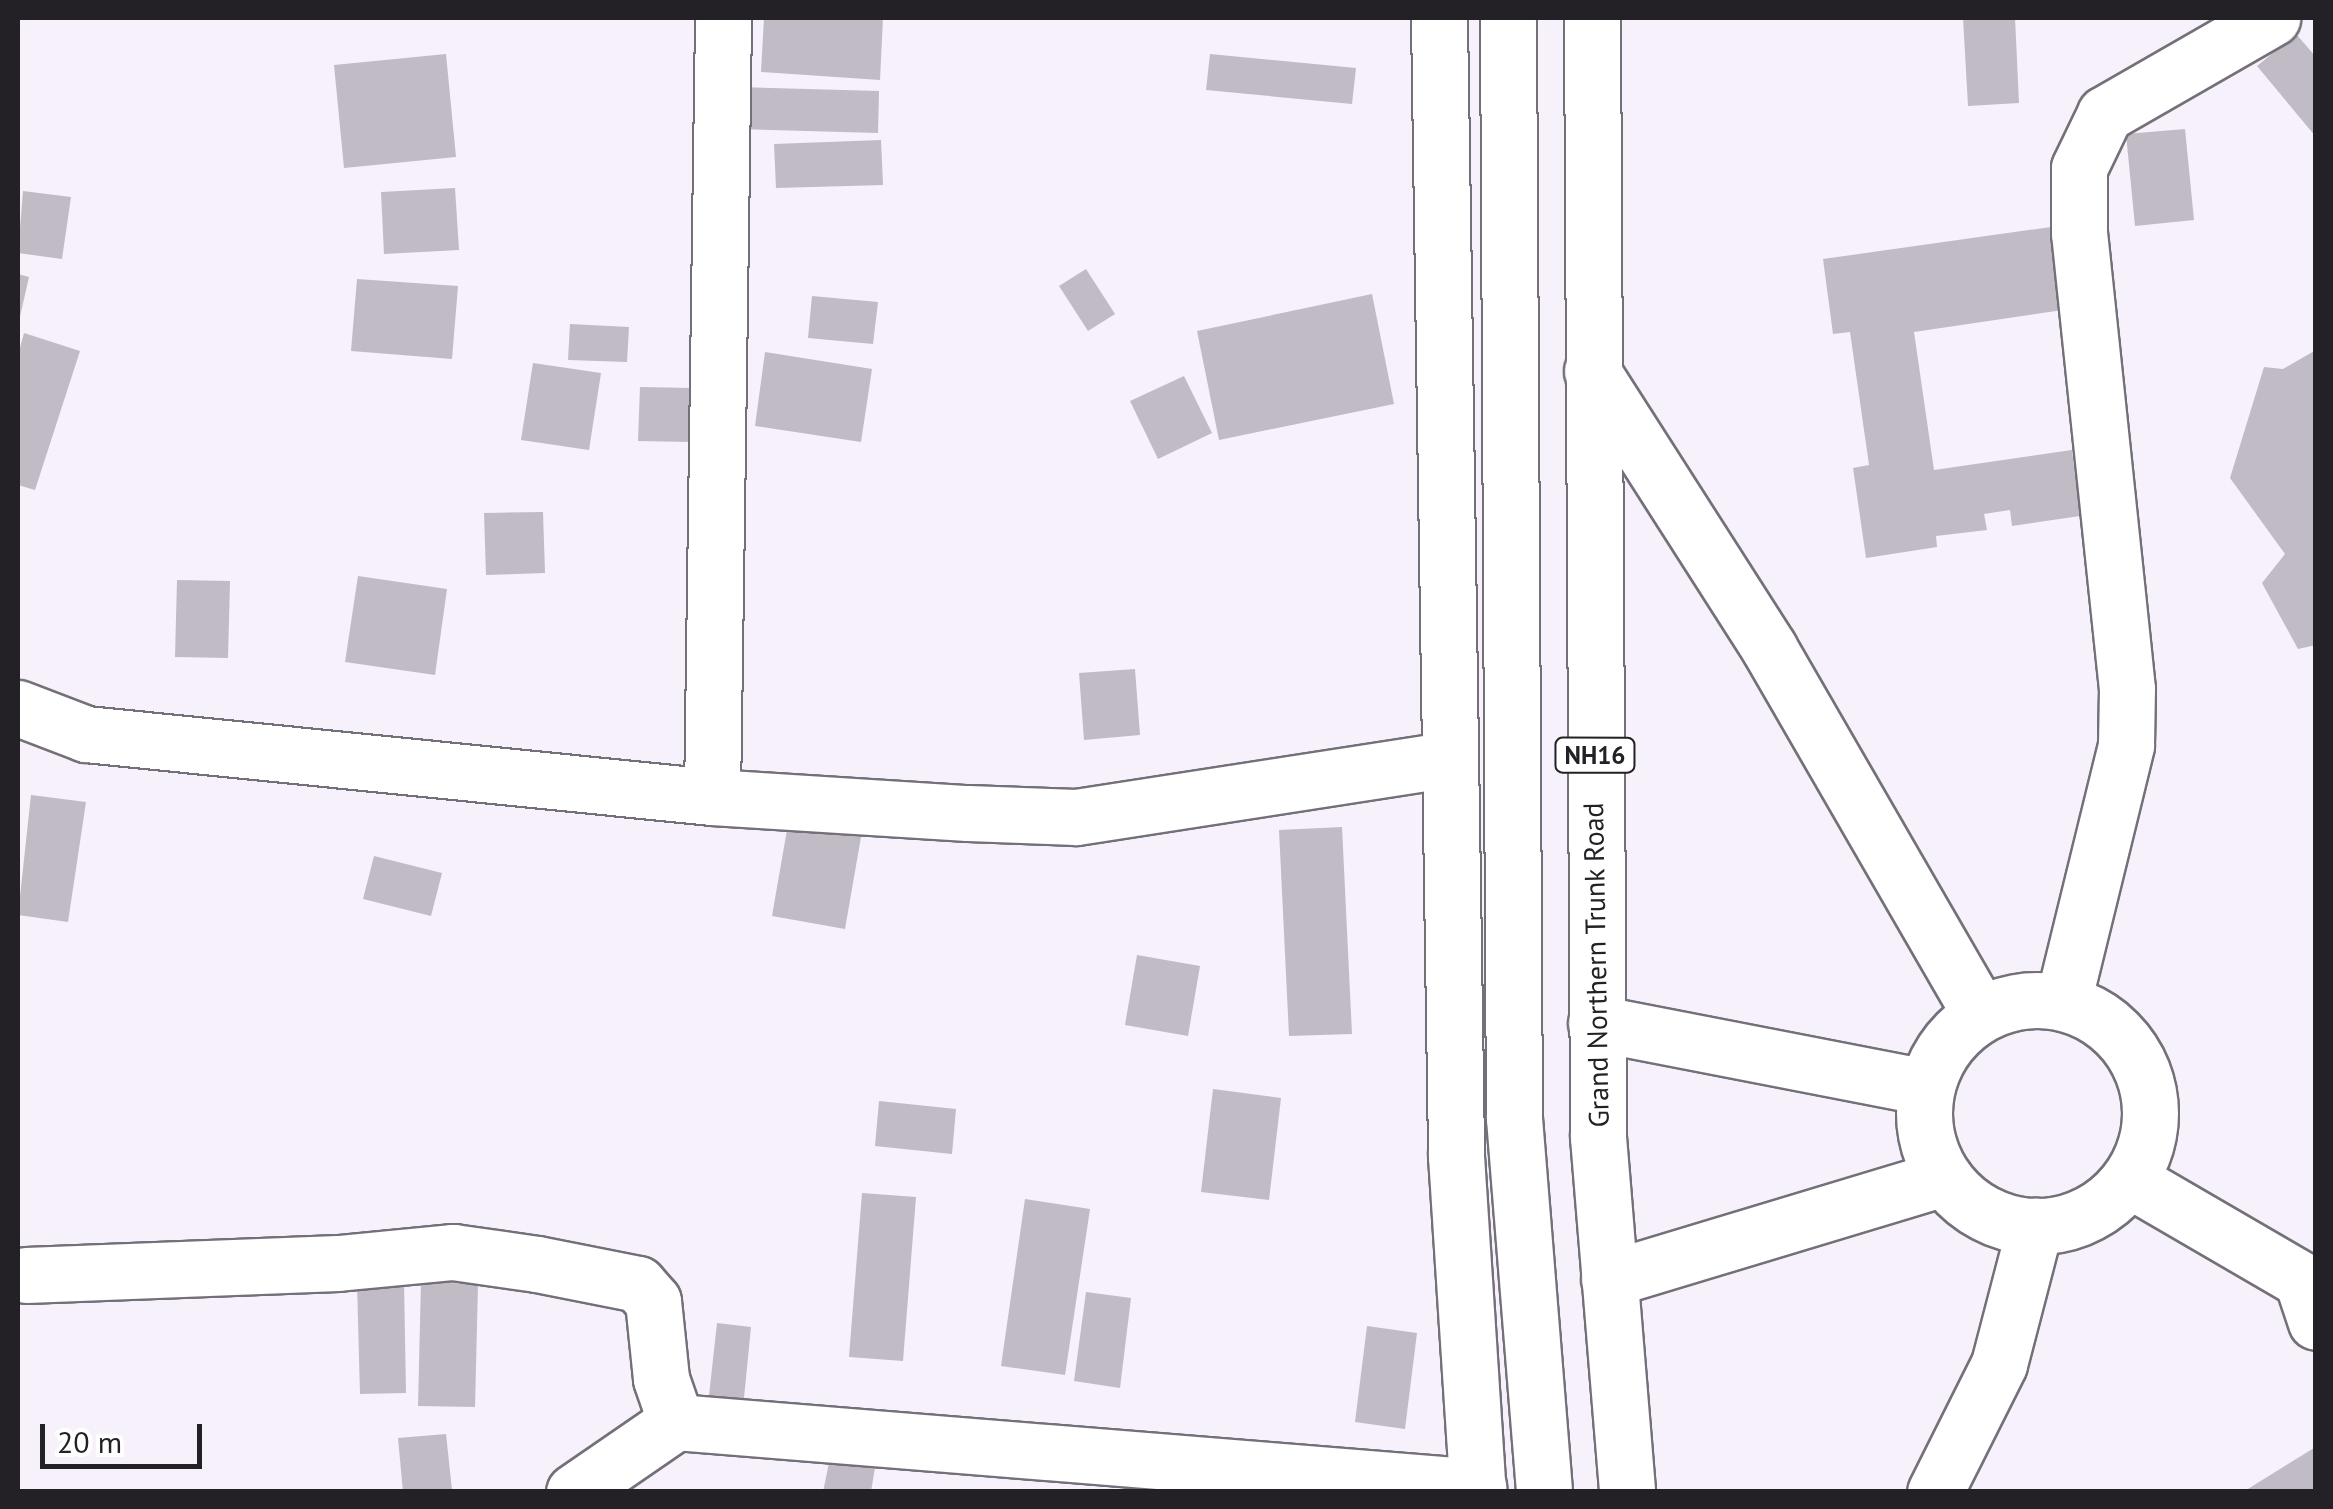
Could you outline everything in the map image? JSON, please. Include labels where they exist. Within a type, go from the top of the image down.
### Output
[{"type":"main road","points":[[712,797],[723,18]]},
{"type":"main road","points":[[574,1492],[676,1422],[1478,1489],[1456,1156],[1446,760],[1439,18]]},
{"type":"main road","name":"NH16","points":[[1508,18],[1514,1118],[1544,1492]]},
{"type":"main road","name":"Grand Northern Trunk Road","points":[[1592,18],[1596,1022],[1609,1279],[1626,1492]]},
{"type":"main road","points":[[2063,1002],[2126,745],[2126,689],[2079,233],[2079,168],[2105,114],[2272,18]]},
{"type":"main road","points":[[1592,371],[1769,648],[1980,1014]]},
{"type":"main road","points":[[18,708],[86,734],[712,797],[1076,816],[1446,760]]},
{"type":"main road","points":[[2063,1002],[2098,1017],[2126,1042],[2144,1074],[2151,1110],[2146,1147],[2130,1180],[2104,1204],[2072,1221],[2035,1226],[2001,1220],[1969,1204],[1944,1178],[1930,1150],[1926,1087],[1937,1058],[1980,1014],[2006,1003],[2063,1002]]},
{"type":"main road","points":[[1596,1022],[1926,1087]]},
{"type":"main road","points":[[1609,1279],[1944,1178]]},
{"type":"main road","points":[[2130,1180],[2302,1280],[2316,1322]]},
{"type":"main road","points":[[1935,1492],[1998,1364],[2035,1226]]},
{"type":"main road","points":[[26,1275],[338,1263],[453,1252],[619,1278],[638,1284],[653,1301],[662,1379],[676,1422]]},
{"type":"building","points":[[764,18],[883,18],[880,80],[761,72]]},
{"type":"building","points":[[1963,18],[2015,18],[2019,103],[1968,106]]},
{"type":"building","points":[[2296,34],[2316,57],[2316,137],[2257,66]]},
{"type":"building","points":[[446,54],[456,157],[344,168],[334,65]]},
{"type":"building","points":[[1210,54],[1356,68],[1352,104],[1206,90]]},
{"type":"building","points":[[737,87],[879,91],[878,133],[736,129]]},
{"type":"building","points":[[2185,129],[2194,220],[2135,226],[2126,134]]},
{"type":"building","points":[[881,140],[883,185],[776,188],[774,144]]},
{"type":"building","points":[[455,188],[459,250],[384,254],[381,192]]},
{"type":"building","points":[[23,191],[71,197],[62,259],[18,253]]},
{"type":"building","points":[[2058,226],[2070,309],[1914,332],[1934,470],[2072,450],[2080,516],[2012,526],[2010,510],[1984,514],[1987,530],[1936,536],[1937,547],[1866,558],[1853,468],[1869,465],[1850,332],[1833,334],[1823,259]]},
{"type":"building","points":[[1086,269],[1115,314],[1088,331],[1059,286]]},
{"type":"building","points":[[18,274],[29,277],[19,321],[18,320]]},
{"type":"building","points":[[357,279],[458,286],[452,359],[351,351]]},
{"type":"building","points":[[1372,294],[1394,404],[1219,440],[1197,331]]},
{"type":"building","points":[[812,296],[878,302],[873,344],[808,338]]},
{"type":"building","points":[[570,324],[629,327],[627,362],[568,360]]},
{"type":"building","points":[[24,333],[80,351],[35,490],[18,485],[18,355]]},
{"type":"building","points":[[2316,350],[2316,645],[2298,649],[2262,583],[2285,554],[2230,478],[2264,367],[2283,369]]},
{"type":"building","points":[[765,352],[872,369],[861,442],[755,426]]},
{"type":"building","points":[[533,363],[601,373],[589,450],[521,440]]},
{"type":"building","points":[[1184,376],[1212,433],[1158,459],[1130,401]]},
{"type":"building","points":[[640,387],[691,388],[690,442],[638,441]]},
{"type":"building","points":[[543,512],[545,573],[486,575],[484,513]]},
{"type":"building","points":[[358,576],[447,589],[435,675],[345,662]]},
{"type":"building","points":[[177,580],[230,581],[228,658],[175,657]]},
{"type":"building","points":[[1135,669],[1140,735],[1084,740],[1079,673]]},
{"type":"building","points":[[31,795],[86,802],[68,922],[18,915]]},
{"type":"building","points":[[788,824],[861,837],[845,929],[772,916]]},
{"type":"building","points":[[1342,827],[1352,1034],[1289,1036],[1279,830]]},
{"type":"building","points":[[374,856],[442,873],[431,916],[363,899]]},
{"type":"building","points":[[1137,955],[1200,966],[1188,1036],[1125,1025]]},
{"type":"building","points":[[1213,1089],[1281,1098],[1269,1200],[1201,1192]]},
{"type":"building","points":[[879,1101],[956,1109],[952,1154],[875,1146]]},
{"type":"building","points":[[862,1193],[916,1197],[903,1361],[849,1357]]},
{"type":"building","points":[[1025,1199],[1090,1209],[1065,1375],[1001,1366]]},
{"type":"building","points":[[404,1282],[406,1393],[360,1394],[357,1283]]},
{"type":"building","points":[[421,1282],[478,1284],[475,1407],[418,1406]]},
{"type":"building","points":[[1086,1292],[1131,1298],[1120,1388],[1074,1381]]},
{"type":"building","points":[[717,1323],[751,1327],[743,1408],[708,1405]]},
{"type":"building","points":[[1367,1326],[1417,1333],[1405,1429],[1355,1422]]},
{"type":"building","points":[[446,1434],[452,1490],[403,1492],[398,1438]]},
{"type":"building","points":[[2314,1448],[2316,1492],[2243,1492]]},
{"type":"building","points":[[831,1453],[876,1461],[871,1492],[823,1492]]}]
